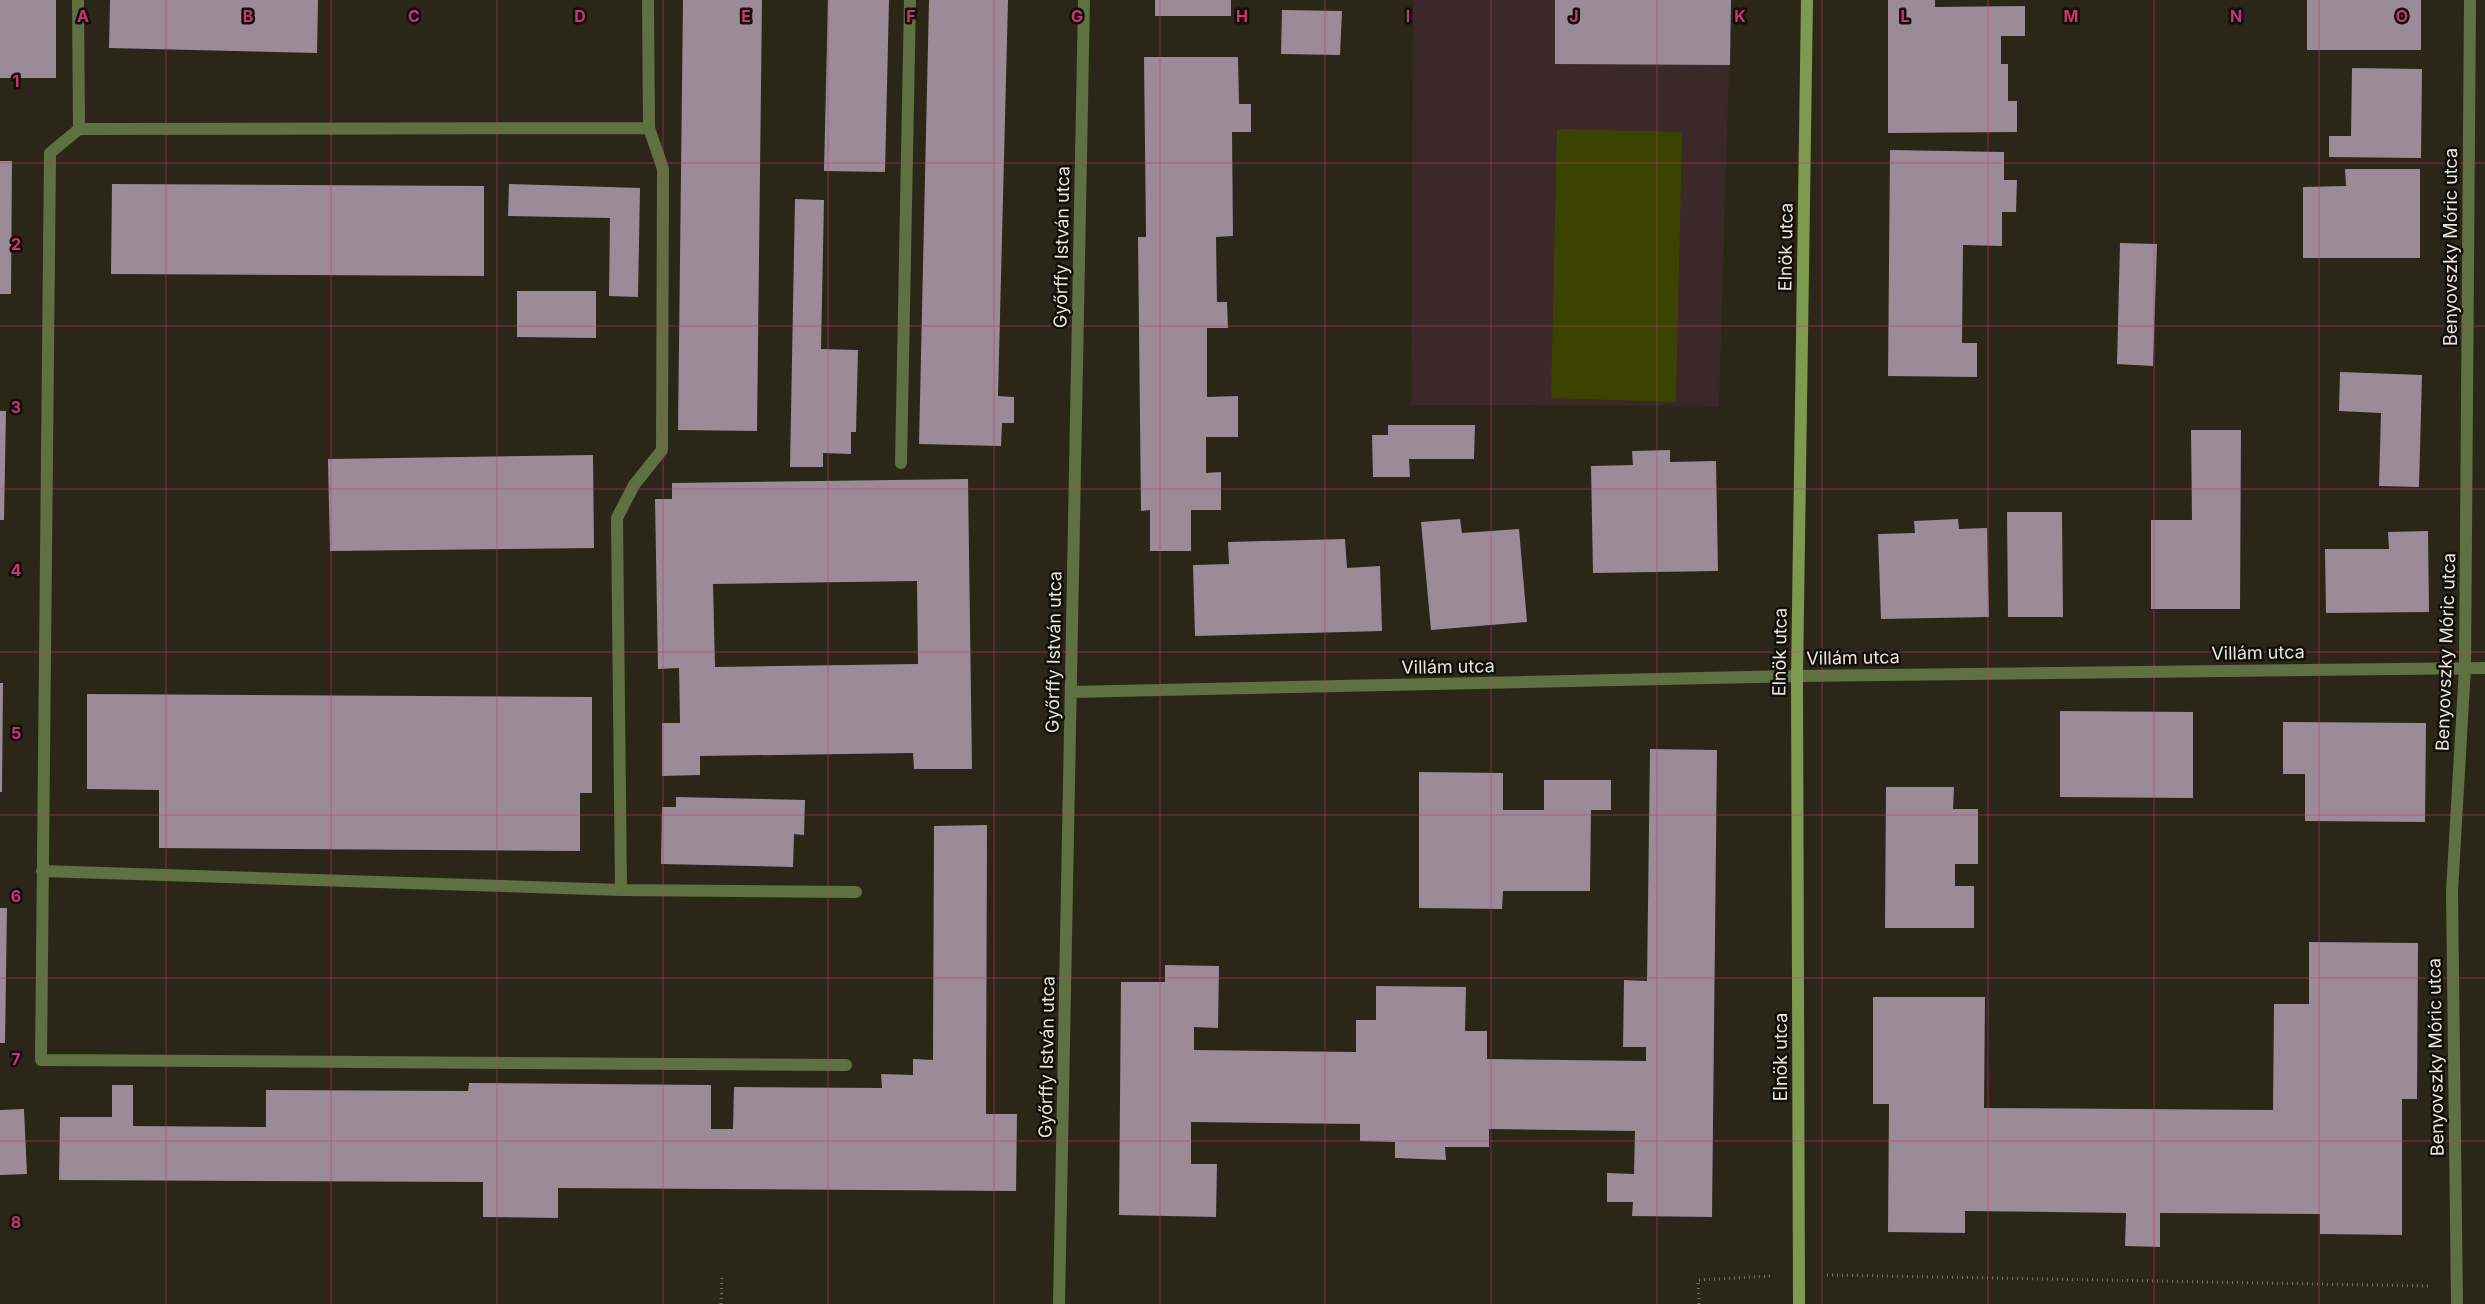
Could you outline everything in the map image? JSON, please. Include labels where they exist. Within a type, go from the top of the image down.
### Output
[{"type":"street","points":[[78,0],[79,129]]},
{"type":"street","points":[[621,890],[617,518],[634,485],[662,450],[663,169],[649,128],[648,0]]},
{"type":"street","points":[[902,463],[910,0]]},
{"type":"street","name":"Győrffy István utca","points":[[1060,1304],[1084,0]]},
{"type":"street","name":"Elnök utca","points":[[1799,1304],[1797,676],[1808,0]]},
{"type":"street","name":"Benyovszky Móric utca","points":[[2457,1304],[2452,892],[2465,668],[2470,0]]},
{"type":"street","points":[[649,128],[79,129],[50,153],[40,1060],[846,1065]]},
{"type":"street","name":"Villám utca","points":[[1071,692],[1797,676],[2485,668]]},
{"type":"street","points":[[42,871],[621,890],[856,892]]},
{"type":"path","points":[[1699,1304],[1698,1280],[1799,1274],[2457,1287]]},
{"type":"path","points":[[721,1304],[722,1278]]},
{"type":"shaded area","points":[[1413,0],[1731,0],[1719,406],[1411,405]]},
{"type":"green space","points":[[1557,129],[1682,132],[1676,402],[1551,398]]},
{"type":"building","points":[[0,0],[56,0],[56,78],[0,78]]},
{"type":"building","points":[[110,0],[318,0],[317,53],[109,48]]},
{"type":"building","points":[[683,0],[762,0],[757,431],[678,430]]},
{"type":"building","points":[[828,0],[889,0],[885,172],[824,171]]},
{"type":"building","points":[[929,0],[1008,0],[998,396],[1014,397],[1014,423],[1002,423],[1001,446],[919,444]]},
{"type":"building","points":[[1155,0],[1231,0],[1231,16],[1155,16]]},
{"type":"building","points":[[1555,0],[1731,0],[1730,65],[1555,64]]},
{"type":"building","points":[[1888,0],[1935,0],[1935,7],[2025,6],[2025,36],[2001,36],[2001,64],[2008,64],[2008,101],[2017,101],[2017,132],[1888,133]]},
{"type":"building","points":[[2307,0],[2421,0],[2421,50],[2307,50]]},
{"type":"building","points":[[1282,10],[1342,11],[1340,55],[1281,54]]},
{"type":"building","points":[[1144,57],[1238,57],[1239,104],[1251,104],[1251,132],[1232,132],[1233,236],[1216,237],[1217,302],[1227,302],[1228,328],[1207,328],[1207,397],[1238,396],[1238,437],[1206,437],[1206,473],[1221,472],[1221,510],[1191,510],[1191,551],[1150,551],[1150,510],[1141,511],[1138,237],[1146,237]]},
{"type":"building","points":[[2352,68],[2422,69],[2421,158],[2329,157],[2329,136],[2351,136]]},
{"type":"building","points":[[1890,150],[2004,152],[2004,180],[2017,180],[2016,212],[2002,212],[2002,246],[1963,245],[1962,343],[1977,343],[1977,377],[1888,376]]},
{"type":"building","points":[[0,161],[12,161],[11,294],[0,294]]},
{"type":"building","points":[[2345,169],[2420,169],[2420,258],[2303,258],[2303,187],[2346,186]]},
{"type":"building","points":[[112,184],[484,186],[484,276],[111,274]]},
{"type":"building","points":[[509,184],[640,188],[638,297],[609,296],[610,218],[508,216]]},
{"type":"building","points":[[795,199],[824,200],[821,349],[858,350],[856,432],[851,432],[851,454],[823,453],[823,467],[790,467]]},
{"type":"building","points":[[2120,243],[2157,244],[2153,366],[2117,364]]},
{"type":"building","points":[[517,291],[596,291],[596,338],[517,337]]},
{"type":"building","points":[[2340,372],[2422,375],[2419,487],[2379,486],[2381,413],[2339,411]]},
{"type":"building","points":[[0,411],[6,411],[4,520],[0,520]]},
{"type":"building","points":[[1388,425],[1475,425],[1474,459],[1409,459],[1410,477],[1373,477],[1372,435],[1388,435]]},
{"type":"building","points":[[2191,430],[2241,430],[2240,609],[2151,609],[2151,520],[2192,520]]},
{"type":"building","points":[[1670,450],[1670,462],[1716,461],[1718,571],[1593,573],[1591,466],[1633,465],[1632,451]]},
{"type":"building","points":[[593,455],[594,548],[330,551],[328,459]]},
{"type":"building","points":[[968,479],[972,769],[914,769],[913,753],[700,756],[700,775],[662,776],[662,723],[680,723],[679,668],[658,669],[655,499],[672,499],[672,483]],"holes":[[[917,581],[918,664],[715,667],[713,584]]]},
{"type":"building","points":[[2007,512],[2062,512],[2063,617],[2008,617]]},
{"type":"building","points":[[1460,519],[1462,533],[1519,529],[1527,622],[1431,630],[1421,522]]},
{"type":"building","points":[[1958,519],[1959,529],[1987,528],[1989,617],[1881,619],[1878,534],[1915,533],[1914,521]]},
{"type":"building","points":[[2428,531],[2429,612],[2326,613],[2325,549],[2389,549],[2388,532]]},
{"type":"building","points":[[1345,539],[1347,568],[1380,566],[1382,631],[1195,636],[1193,565],[1229,564],[1228,542]]},
{"type":"building","points":[[0,683],[3,683],[2,792],[0,792]]},
{"type":"building","points":[[87,694],[592,697],[592,793],[580,793],[580,851],[159,848],[159,790],[87,789]]},
{"type":"building","points":[[2060,711],[2193,712],[2193,798],[2060,797]]},
{"type":"building","points":[[2283,722],[2426,723],[2425,822],[2305,821],[2305,774],[2283,774]]},
{"type":"building","points":[[1650,749],[1717,750],[1712,1217],[1632,1216],[1633,1202],[1607,1202],[1607,1173],[1634,1174],[1635,1131],[1489,1129],[1489,1147],[1445,1147],[1446,1160],[1395,1158],[1395,1142],[1360,1141],[1360,1124],[1191,1122],[1191,1164],[1217,1164],[1216,1217],[1119,1215],[1121,982],[1165,982],[1165,965],[1219,966],[1218,1028],[1194,1027],[1194,1050],[1356,1052],[1356,1020],[1376,1020],[1376,986],[1466,987],[1465,1031],[1487,1031],[1487,1059],[1646,1061],[1646,1047],[1623,1047],[1624,980],[1647,981]]},
{"type":"building","points":[[1419,772],[1503,773],[1503,810],[1544,810],[1544,780],[1611,780],[1611,810],[1591,810],[1590,891],[1503,891],[1502,909],[1419,908]]},
{"type":"building","points":[[1886,787],[1954,787],[1953,809],[1978,809],[1978,864],[1955,864],[1955,886],[1974,886],[1974,928],[1885,928]]},
{"type":"building","points":[[676,797],[805,800],[804,835],[794,834],[793,867],[661,864],[662,807],[676,807]]},
{"type":"building","points":[[987,825],[986,1114],[1017,1114],[1016,1191],[558,1188],[558,1218],[483,1217],[483,1182],[59,1180],[60,1117],[112,1117],[112,1085],[133,1085],[133,1126],[266,1127],[266,1090],[468,1091],[469,1083],[711,1085],[711,1129],[733,1129],[734,1087],[882,1088],[881,1074],[913,1075],[913,1059],[933,1060],[934,826]]},
{"type":"building","points":[[0,908],[7,908],[5,1043],[0,1043]]},
{"type":"building","points":[[2309,942],[2418,943],[2417,1099],[2402,1099],[2402,1235],[2320,1234],[2320,1214],[2160,1213],[2160,1247],[2125,1246],[2126,1213],[1965,1211],[1965,1233],[1888,1232],[1889,1104],[1873,1104],[1873,997],[1985,997],[1984,1108],[2273,1110],[2274,1004],[2309,1004]]},
{"type":"building","points":[[24,1109],[27,1174],[0,1175],[0,1110]]}]
